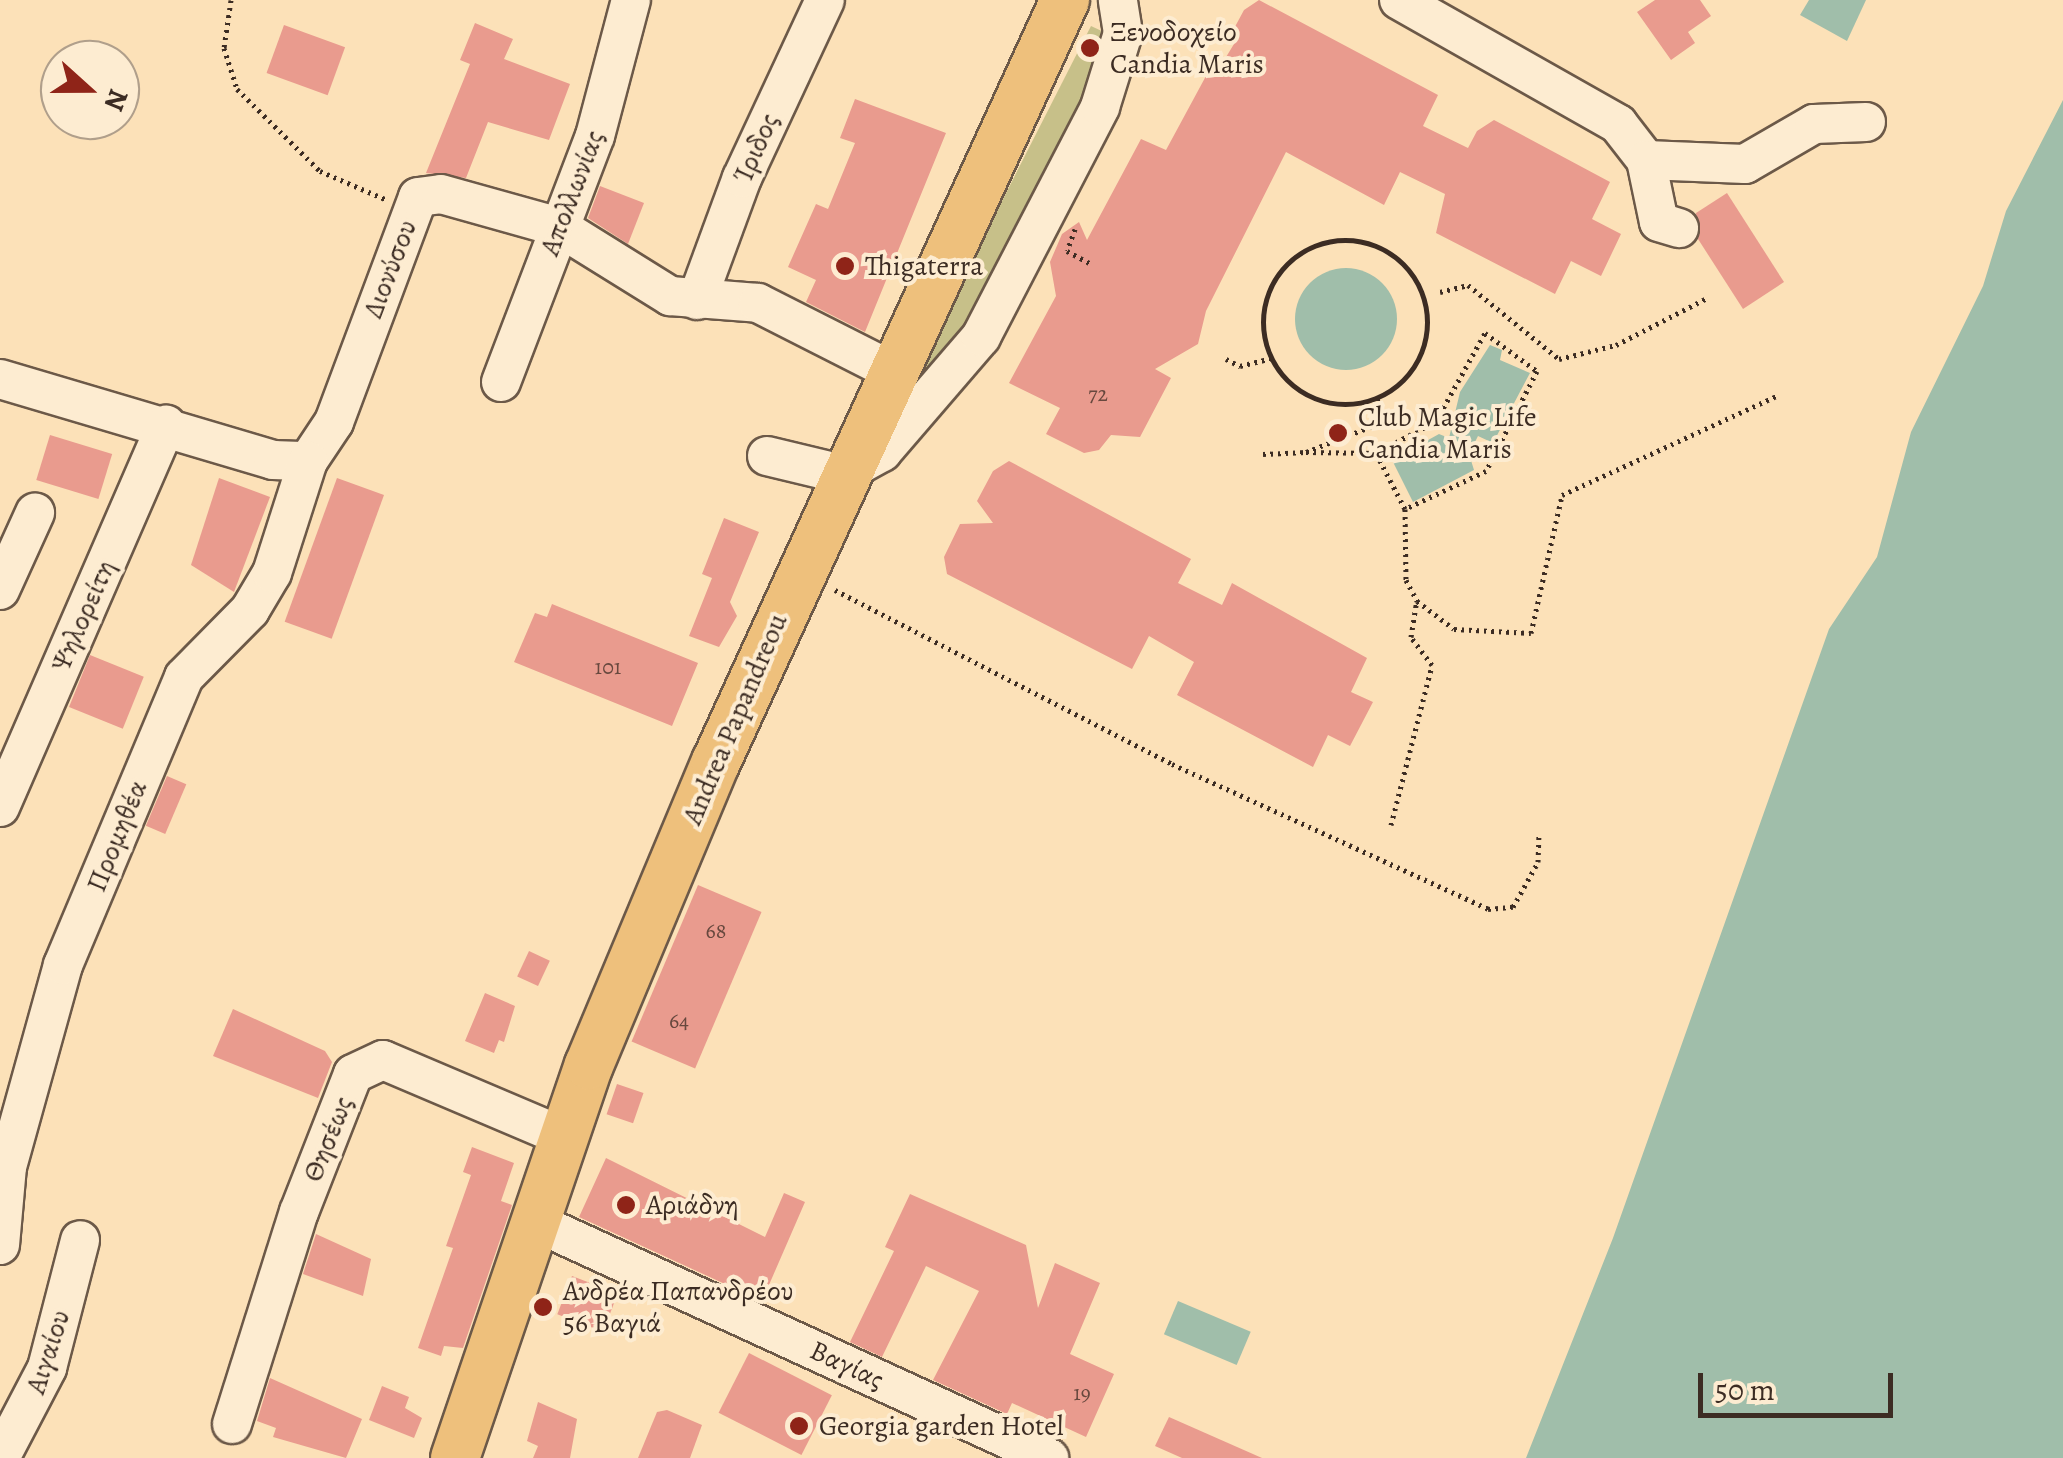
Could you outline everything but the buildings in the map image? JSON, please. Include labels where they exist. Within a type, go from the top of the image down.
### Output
[{"type":"main road","name":"Andrea Papandreou","points":[[457,1457],[564,1136],[716,762],[842,474],[1065,0]]},
{"type":"street","name":"Απολλωνίας","points":[[501,382],[595,136],[631,0]]},
{"type":"street","name":"Ίριδος","points":[[697,300],[728,212],[825,0]]},
{"type":"street","points":[[767,456],[842,474],[882,452],[980,337],[1100,107],[1123,33],[1118,0]]},
{"type":"street","points":[[1398,0],[1618,124],[1646,160],[1659,222],[1679,228]]},
{"type":"street","points":[[1646,160],[1745,164],[1814,124],[1866,122]]},
{"type":"street","name":"Διονύσου","points":[[308,461],[334,422],[418,198],[475,199],[559,227],[648,285],[697,300],[758,303],[890,370]]},
{"type":"street","points":[[0,379],[273,460],[308,461]]},
{"type":"street","name":"Ψηλορείτη","points":[[0,807],[166,426]]},
{"type":"street","name":"Προμηθέα","points":[[0,1245],[4,1164],[63,965],[184,677],[250,610],[272,574],[308,461]]},
{"type":"street","points":[[0,590],[35,513]]},
{"type":"street","name":"Θησέως","points":[[232,1424],[299,1212],[354,1074],[384,1060],[564,1136]]},
{"type":"street","name":"Βαγίας","points":[[535,1222],[1050,1458]]},
{"type":"street","name":"Αιγαίου","points":[[0,1458],[47,1368],[80,1240]]},
{"type":"path","points":[[231,0],[224,48],[238,90],[267,122],[320,171],[381,199],[418,198]]},
{"type":"path","points":[[1361,241],[1408,268],[1427,318],[1412,370],[1377,396],[1341,404],[1315,399],[1292,385],[1271,358],[1263,312],[1286,264],[1321,244],[1361,241]]},
{"type":"path","points":[[1440,292],[1468,286],[1559,359],[1616,345],[1707,298]]},
{"type":"path","points":[[1264,454],[1278,448],[1376,453],[1436,421],[1486,333],[1537,370],[1486,471],[1406,509]]},
{"type":"path","points":[[1226,360],[1240,366],[1271,358]]},
{"type":"path","points":[[1376,453],[1406,509],[1406,580],[1418,601],[1454,629],[1531,633],[1562,495],[1778,395]]},
{"type":"path","points":[[1306,452],[1380,424],[1377,396]]},
{"type":"path","points":[[824,584],[1172,764],[1488,909],[1513,906],[1538,862],[1539,836]]},
{"type":"path","points":[[1391,824],[1432,665],[1411,636],[1418,601]]},
{"type":"shaded area","points":[[1809,0],[1866,0],[1847,41],[1800,15]]},
{"type":"shaded area","points":[[1091,26],[1106,33],[1104,66],[972,325],[893,415]]},
{"type":"shaded area","points":[[2063,100],[2063,1458],[1526,1458],[1613,1238],[1829,629],[1877,557],[1911,432],[1983,286],[2006,211]]},
{"type":"shaded area","points":[[1346,268],[1366,272],[1382,283],[1393,299],[1397,319],[1393,339],[1382,355],[1366,366],[1346,370],[1326,366],[1310,355],[1299,339],[1295,319],[1299,299],[1310,283],[1326,272]]},
{"type":"shaded area","points":[[1490,345],[1502,350],[1500,360],[1530,373],[1493,443],[1478,436],[1469,454],[1474,470],[1413,502],[1392,460],[1439,434],[1449,438],[1460,392]]},
{"type":"shaded area","points":[[1178,1301],[1251,1332],[1237,1365],[1164,1334]]},
{"type":"place","name":"Ξενοδοχείο Candia Maris","points":[[1090,48]]},
{"type":"place","name":"Thigaterra","points":[[845,266]]},
{"type":"place","name":"Club Magic Life Candia Maris","points":[[1338,433]]},
{"type":"place","name":"Αριάδνη","points":[[626,1205]]},
{"type":"place","name":"Ανδρέα Παπανδρέου 56 Βαγιά","points":[[543,1307]]},
{"type":"place","name":"Georgia garden Hotel","points":[[799,1426]]}]
